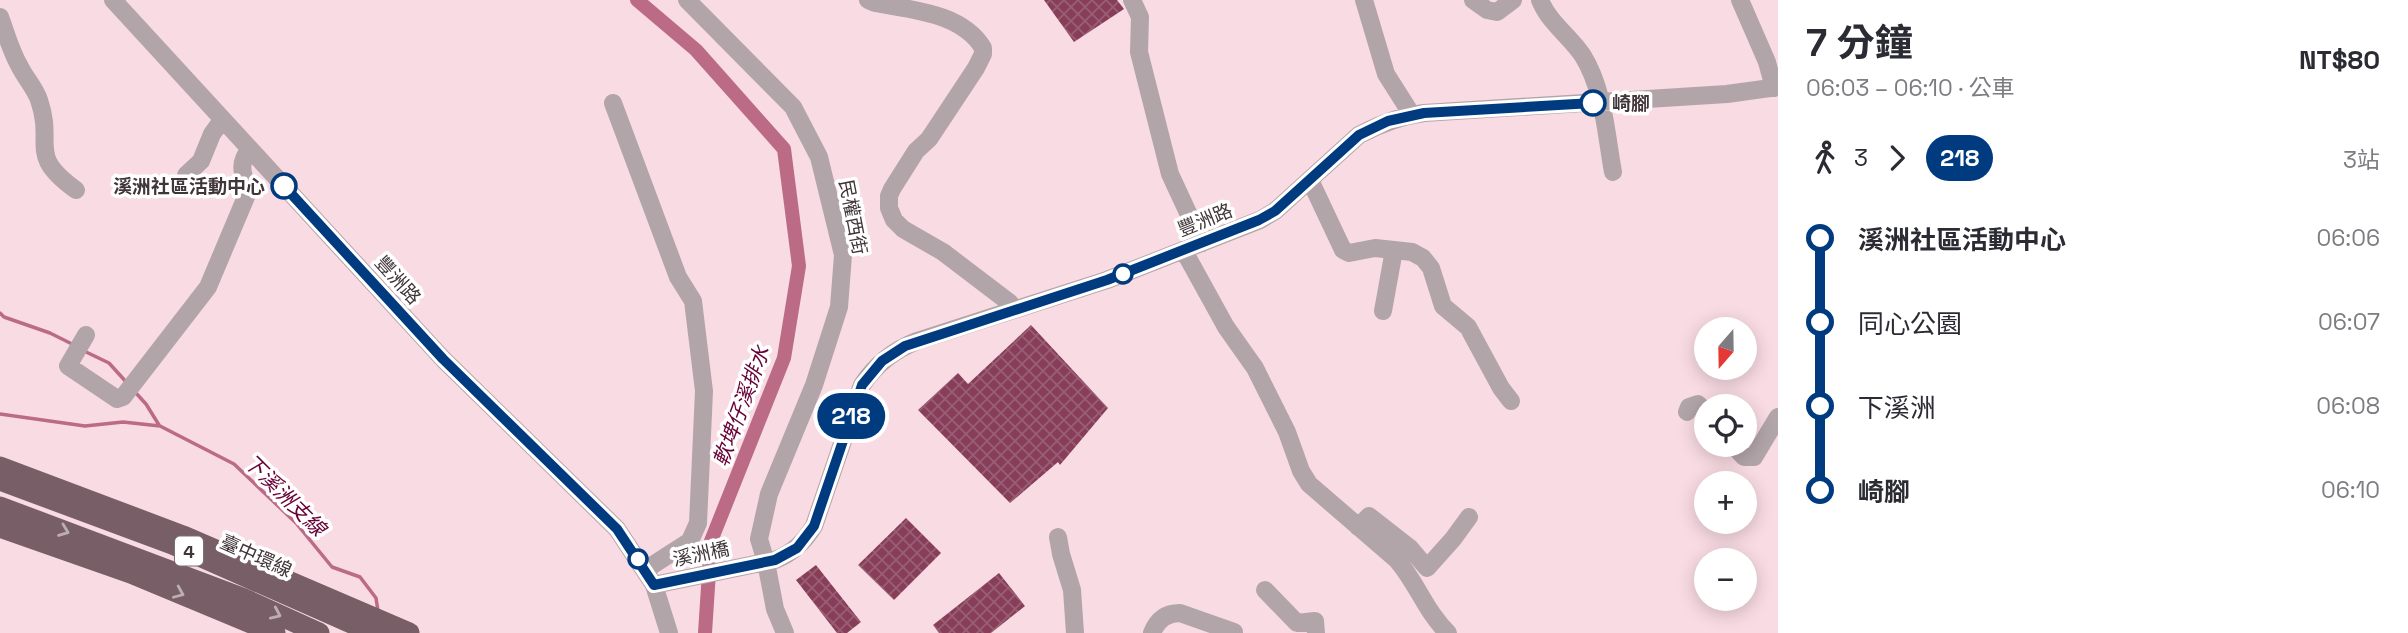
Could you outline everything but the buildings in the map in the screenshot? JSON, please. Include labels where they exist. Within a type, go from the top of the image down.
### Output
[{"type":"highway","points":[[0,467],[183,536],[391,627]]},
{"type":"highway","name":"臺中環線","points":[[0,480],[391,627]]},
{"type":"highway","name":"4","points":[[0,506],[242,598],[319,633]]},
{"type":"highway","points":[[0,527],[131,573],[275,633]]},
{"type":"street","name":"豐洲路","points":[[113,0],[443,359],[617,529],[657,579],[669,633]]},
{"type":"street","name":"民權西街","points":[[687,0],[793,107],[819,157],[843,255],[839,307],[814,385],[769,494],[759,539],[761,563],[785,633]]},
{"type":"street","points":[[868,0],[922,12],[953,23],[971,34],[984,48],[976,68],[892,189],[890,208],[898,225],[943,252],[1010,303],[1012,310]]},
{"type":"street","points":[[1132,0],[1140,17],[1139,52],[1170,174],[1202,243]]},
{"type":"street","points":[[1364,0],[1385,74],[1412,115]]},
{"type":"street","points":[[1473,0],[1488,10],[1497,12],[1513,0]]},
{"type":"street","points":[[1540,0],[1551,20],[1581,54],[1601,102],[1613,172]]},
{"type":"street","points":[[1740,0],[1776,88]]},
{"type":"street","points":[[0,17],[20,67],[40,103],[45,157],[57,176],[76,190]]},
{"type":"street","name":"豐洲路","points":[[761,563],[782,557],[797,548],[814,526],[862,385],[874,368],[905,346],[1107,280],[1268,216],[1359,135],[1388,121],[1412,115],[1727,94],[1776,88]]},
{"type":"street","points":[[613,103],[678,277],[693,301],[705,391],[698,523],[690,541],[657,579]]},
{"type":"street","points":[[186,175],[201,162],[212,134],[222,120]]},
{"type":"street","points":[[86,335],[68,366],[117,399],[123,397],[208,287],[248,192],[241,171],[249,150]]},
{"type":"street","points":[[1310,180],[1343,250],[1349,253],[1375,248],[1412,252],[1428,262],[1443,306],[1468,327],[1501,388],[1511,401]]},
{"type":"street","points":[[1383,311],[1394,250]]},
{"type":"street","points":[[1184,251],[1226,327],[1255,368],[1287,432],[1304,478],[1313,489],[1397,560],[1407,572],[1427,609],[1448,633]]},
{"type":"street","points":[[1687,412],[1689,407],[1694,405]]},
{"type":"street","points":[[1757,452],[1778,417]]},
{"type":"street","points":[[0,474],[391,627]]},
{"type":"street","points":[[1358,527],[1369,516],[1410,548],[1427,568],[1469,517]]},
{"type":"street","points":[[1058,537],[1072,590],[1075,633]]},
{"type":"street","name":"溪洲橋","points":[[657,579],[761,563]]},
{"type":"street","points":[[1265,590],[1297,623],[1315,621],[1316,633]]},
{"type":"street","points":[[1152,633],[1162,618],[1173,613],[1234,632]]},
{"type":"waterway","name":"軟埤仔溪排水","points":[[637,0],[696,50],[784,149],[799,266],[784,358],[711,541],[705,633]]},
{"type":"waterway","points":[[0,313],[74,345]]},
{"type":"waterway","points":[[84,351],[109,363],[128,384]]},
{"type":"waterway","points":[[135,392],[159,425]]},
{"type":"waterway","name":"下溪洲支線","points":[[0,414],[85,426],[123,422],[160,426],[234,464],[296,523],[332,567],[360,577],[376,598],[378,611]]},
{"type":"bus line","name":"218","points":[[284,186],[443,359],[617,529],[654,585],[775,560],[797,548],[814,526],[862,385],[874,368],[905,346],[1107,280],[1259,220],[1275,211],[1359,135],[1388,121],[1424,113],[1593,103]]},
{"type":"place","name":"崎腳","points":[[1593,103]]},
{"type":"place","name":"溪洲社區活動中心","points":[[284,186]]}]
